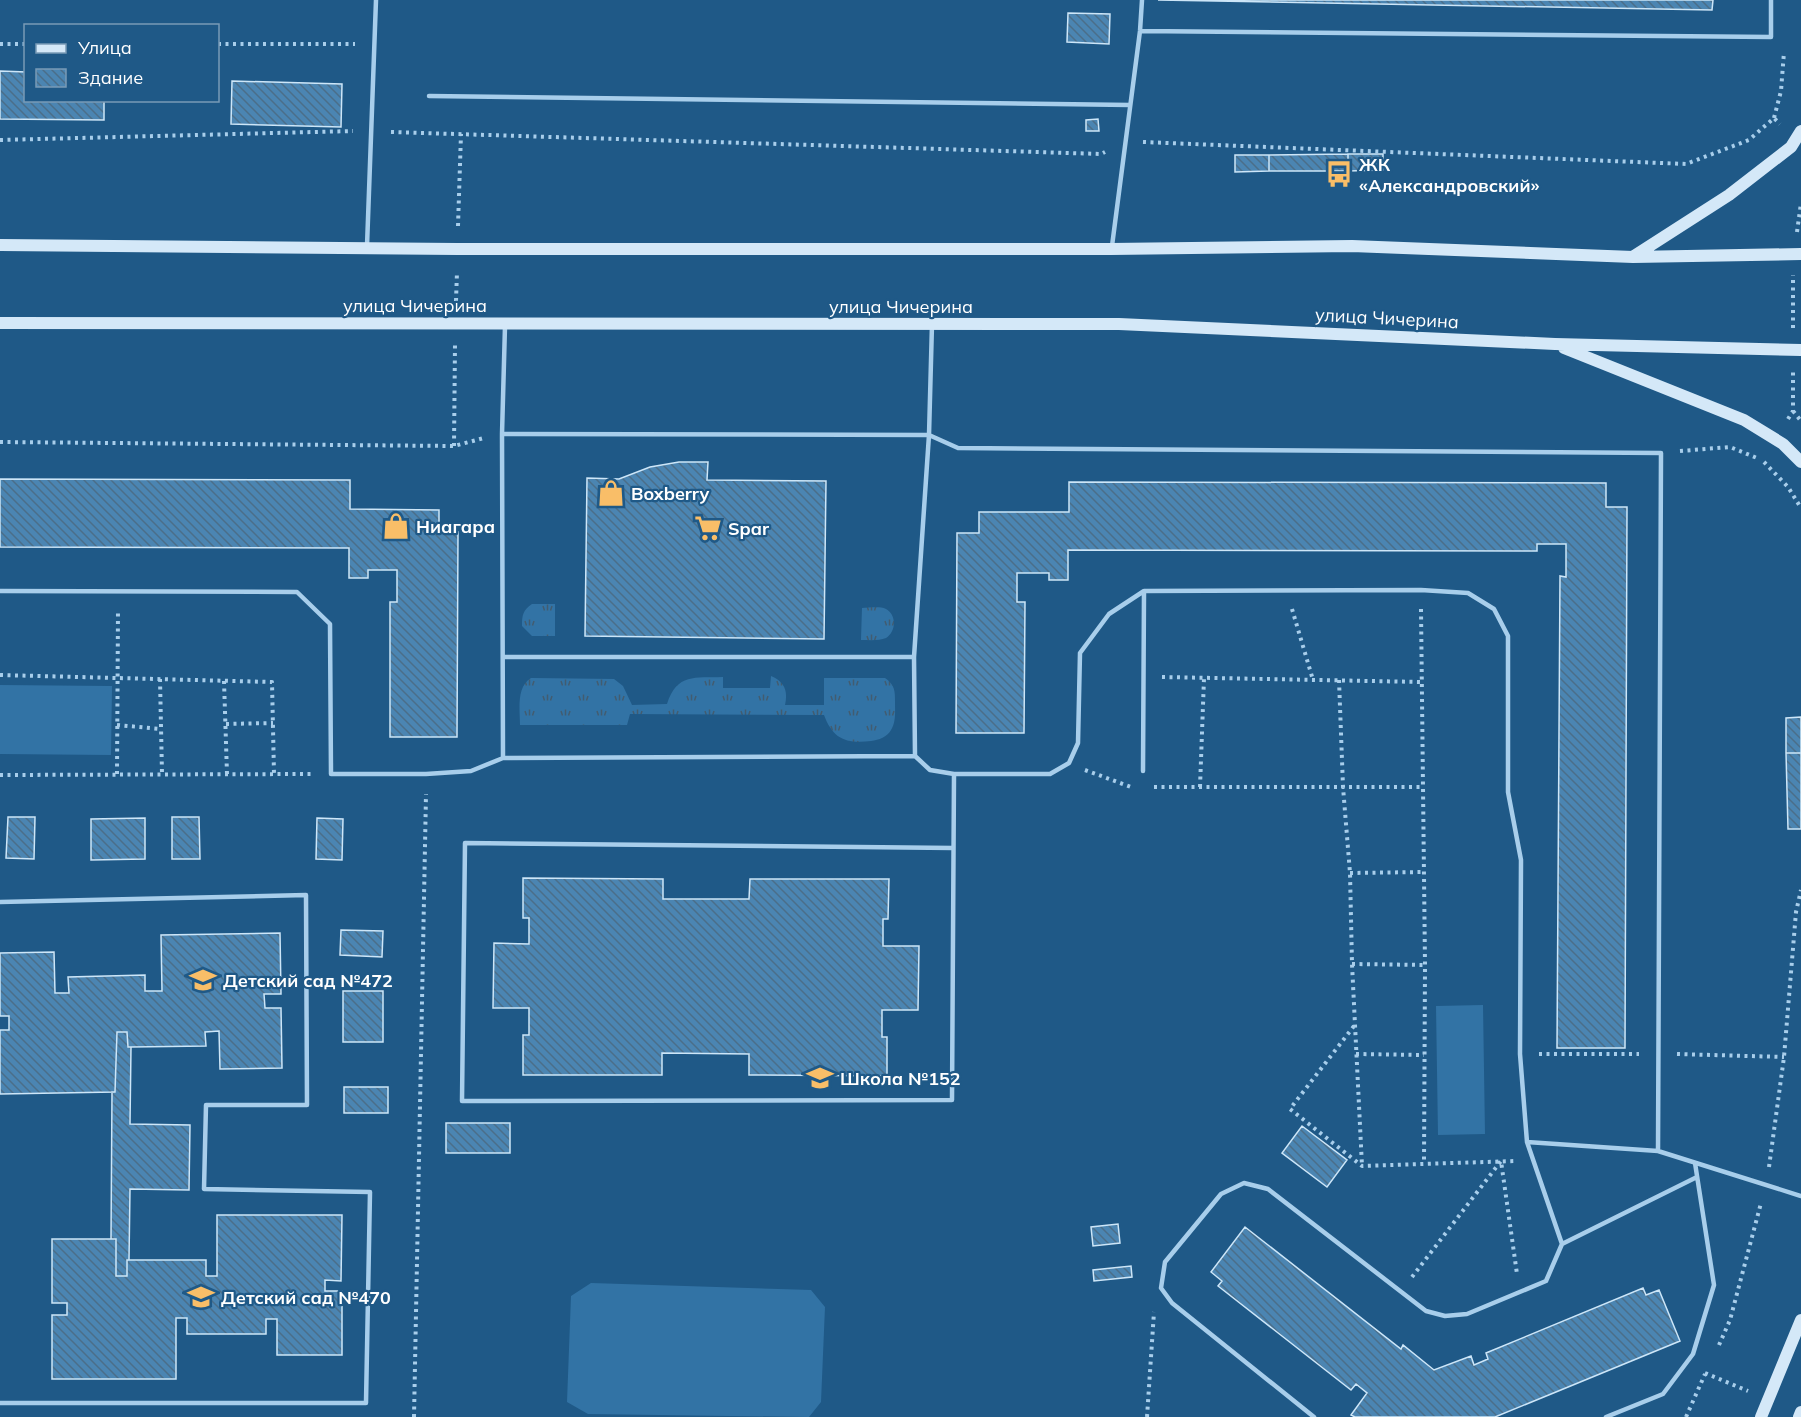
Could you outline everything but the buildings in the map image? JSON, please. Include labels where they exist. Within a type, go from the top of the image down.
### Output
[{"type":"main road","points":[[1632,257],[1729,195],[1791,147],[1798,135]]},
{"type":"main road","points":[[0,245],[367,249],[1111,249],[1352,246],[1632,257],[1801,254]]},
{"type":"main road","name":"улица Чичерина","points":[[0,322],[1119,324],[1555,344],[1801,350]]},
{"type":"main road","points":[[1555,344],[1744,420],[1783,444],[1801,462]]},
{"type":"main road","points":[[1761,1417],[1801,1320]]},
{"type":"main road","points":[[1799,1417],[1801,1412]]},
{"type":"lane","points":[[367,249],[375,0]]},
{"type":"lane","points":[[1111,249],[1140,31],[1142,0]]},
{"type":"lane","points":[[1140,31],[1771,37],[1772,0]]},
{"type":"lane","points":[[429,96],[1130,105]]},
{"type":"lane","points":[[503,758],[502,434],[505,323]]},
{"type":"lane","points":[[915,756],[914,657],[929,435],[932,324]]},
{"type":"lane","points":[[502,434],[929,435],[958,448],[1661,453],[1658,1151]]},
{"type":"lane","points":[[0,591],[297,592],[330,624],[331,774],[426,774],[471,771],[503,758],[915,756],[930,770],[954,774],[1050,774],[1069,763],[1078,743],[1080,654],[1109,614],[1144,591],[1421,590],[1468,593],[1494,609],[1508,636],[1508,792],[1521,860],[1520,1054],[1527,1142],[1562,1244]]},
{"type":"lane","points":[[1143,771],[1144,591]]},
{"type":"lane","points":[[504,657],[914,657]]},
{"type":"lane","points":[[953,848],[465,843],[462,1101],[951,1100],[954,774]]},
{"type":"lane","points":[[0,902],[306,895],[307,1105],[206,1105],[204,1189],[370,1192],[366,1403],[0,1403]]},
{"type":"lane","points":[[1527,1142],[1658,1151],[1801,1196]]},
{"type":"lane","points":[[1606,1417],[1663,1395],[1693,1353],[1714,1285],[1695,1163]]},
{"type":"lane","points":[[1314,1417],[1172,1303],[1161,1288],[1166,1262],[1221,1194],[1244,1183],[1268,1189],[1426,1311],[1445,1316],[1467,1314],[1546,1281],[1562,1244],[1697,1177]]},
{"type":"path","points":[[0,44],[24,44]]},
{"type":"path","points":[[219,44],[374,44]]},
{"type":"path","points":[[0,140],[371,131],[1101,154],[1126,141],[1686,164],[1749,140],[1774,118],[1781,91],[1784,46]]},
{"type":"path","points":[[1774,118],[1798,135]]},
{"type":"path","points":[[454,446],[461,134]]},
{"type":"path","points":[[1793,411],[1801,421]]},
{"type":"path","points":[[0,442],[454,446],[502,434]]},
{"type":"path","points":[[1762,459],[1788,488],[1801,508]]},
{"type":"path","points":[[1421,590],[1425,965],[1424,1164]]},
{"type":"path","points":[[117,774],[118,591]]},
{"type":"path","points":[[1287,591],[1313,680]]},
{"type":"path","points":[[0,675],[272,682],[274,774]]},
{"type":"path","points":[[1143,677],[1422,682]]},
{"type":"path","points":[[1200,787],[1204,678]]},
{"type":"path","points":[[160,679],[162,774]]},
{"type":"path","points":[[1339,680],[1342,787],[1350,873],[1362,1166]]},
{"type":"path","points":[[224,681],[227,774]]},
{"type":"path","points":[[225,724],[273,723]]},
{"type":"path","points":[[117,725],[161,729]]},
{"type":"path","points":[[1069,763],[1128,787],[1138,787]]},
{"type":"path","points":[[0,775],[331,774]]},
{"type":"path","points":[[414,1417],[426,774]]},
{"type":"path","points":[[1148,787],[1423,787]]},
{"type":"path","points":[[1350,873],[1424,872]]},
{"type":"path","points":[[1716,1351],[1730,1320],[1766,1185],[1784,1057],[1796,912],[1801,890]]},
{"type":"path","points":[[1352,964],[1425,965]]},
{"type":"path","points":[[1355,1025],[1290,1109],[1362,1166],[1533,1160]]},
{"type":"path","points":[[1356,1054],[1424,1055]]},
{"type":"path","points":[[1401,1292],[1501,1161]]},
{"type":"path","points":[[1501,1161],[1520,1293]]},
{"type":"path","points":[[1147,1417],[1153,1317],[1161,1288]]},
{"type":"path","points":[[1686,1417],[1709,1365]]},
{"type":"green space","points":[[532,604],[555,604],[555,636],[532,636],[522,626],[524,613]]},
{"type":"green space","points":[[862,608],[880,608],[890,612],[894,624],[892,632],[886,638],[861,640]]},
{"type":"green space","points":[[771,676],[780,681],[784,688],[785,705],[824,705],[824,678],[885,678],[891,683],[894,691],[893,727],[882,738],[874,741],[854,742],[836,735],[824,715],[630,714],[627,725],[520,725],[521,693],[526,682],[531,678],[614,679],[623,686],[632,705],[667,704],[676,687],[688,679],[723,677],[723,688],[770,688]]},
{"type":"green space","points":[[0,685],[112,686],[111,755],[0,754]]},
{"type":"green space","points":[[1483,1005],[1485,1134],[1438,1135],[1436,1006]]},
{"type":"green space","points":[[591,1283],[811,1290],[825,1307],[821,1402],[809,1417],[588,1414],[567,1402],[571,1296]]},
{"type":"place","name":"ЖК «Александровский»","points":[[1339,174]]},
{"type":"place","name":"Boxberry","points":[[611,493]]},
{"type":"place","name":"Ниагара","points":[[396,526]]},
{"type":"place","name":"Spar","points":[[708,528]]},
{"type":"place","name":"Детский сад №472","points":[[203,980]]},
{"type":"place","name":"Школа №152","points":[[820,1078]]},
{"type":"place","name":"Детский сад №470","points":[[201,1297]]}]
